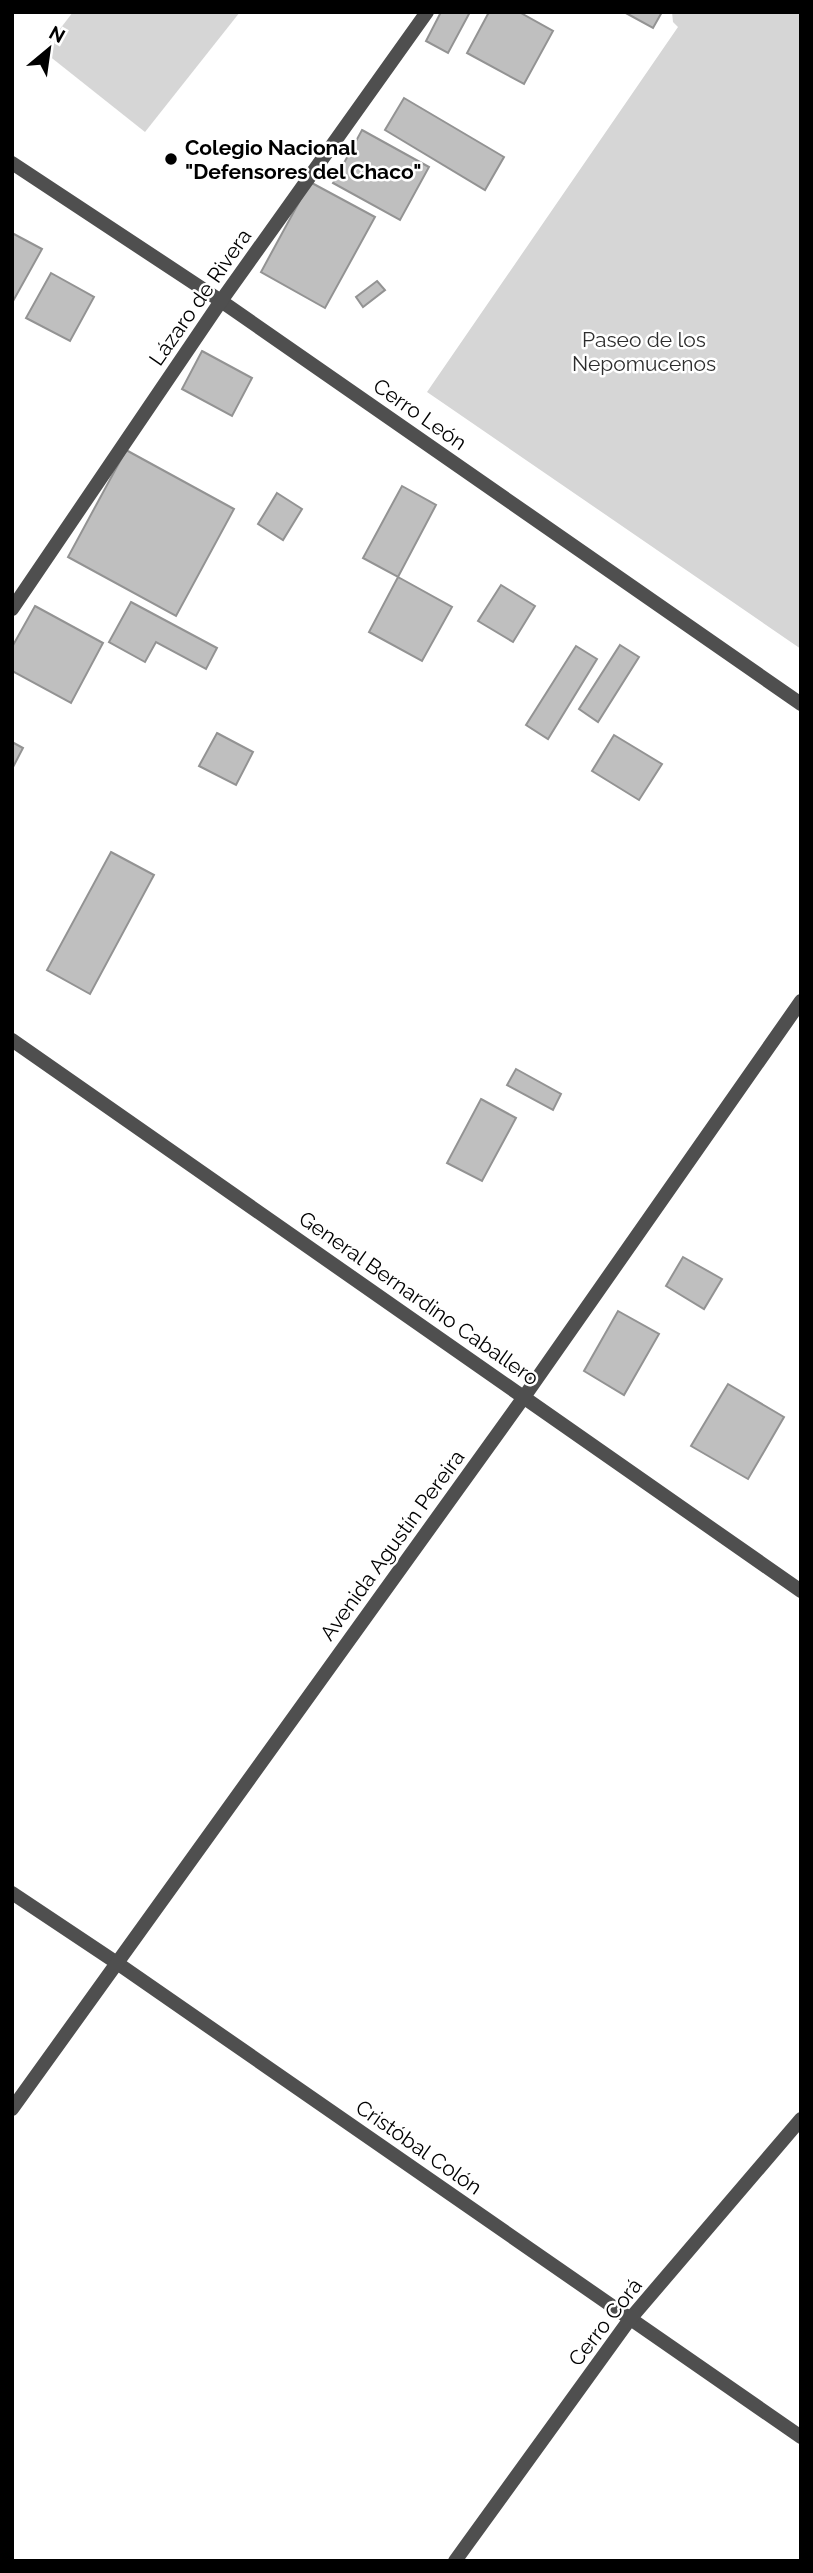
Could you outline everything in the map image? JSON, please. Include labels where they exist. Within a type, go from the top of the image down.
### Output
[{"type":"street","name":"Lázaro de Rivera","points":[[12,609],[221,301],[427,12]]},
{"type":"street","name":"Cerro León","points":[[12,163],[221,301],[801,704]]},
{"type":"street","name":"Avenida Agustín Pereira","points":[[12,2109],[524,1397],[801,1001]]},
{"type":"street","name":"General Bernardino Caballero","points":[[12,1040],[801,1591]]},
{"type":"street","name":"Cristóbal Colón","points":[[12,1893],[801,2437]]},
{"type":"street","name":"Cerro Corá","points":[[455,2561],[630,2319],[801,2119]]},
{"type":"green space","points":[[73,12],[240,12],[145,132],[43,51]]},
{"type":"green space","name":"Paseo de los Nepomucenos","points":[[672,12],[801,12],[801,649],[427,392],[678,27],[673,22]]},
{"type":"building","points":[[441,12],[470,12],[448,53],[426,41]]},
{"type":"building","points":[[489,12],[519,12],[553,31],[524,84],[467,53]]},
{"type":"building","points":[[624,12],[662,12],[653,28]]},
{"type":"building","points":[[404,98],[504,157],[485,190],[385,130]]},
{"type":"building","points":[[362,130],[429,167],[400,220],[333,183]]},
{"type":"building","points":[[310,182],[375,217],[325,308],[261,272]]},
{"type":"building","points":[[12,233],[42,249],[12,303]]},
{"type":"building","points":[[51,273],[94,297],[70,341],[26,318]]},
{"type":"building","points":[[377,281],[385,290],[363,307],[356,297]]},
{"type":"building","points":[[202,351],[252,378],[232,416],[182,389]]},
{"type":"building","points":[[126,450],[234,509],[176,616],[68,557]]},
{"type":"building","points":[[402,486],[436,505],[398,577],[363,558]]},
{"type":"building","points":[[277,493],[302,509],[283,540],[258,524]]},
{"type":"building","points":[[398,577],[452,607],[422,661],[369,632]]},
{"type":"building","points":[[501,585],[535,606],[513,642],[478,621]]},
{"type":"building","points":[[131,602],[217,648],[206,669],[156,642],[145,662],[109,642]]},
{"type":"building","points":[[35,606],[103,643],[71,703],[12,671],[12,647]]},
{"type":"building","points":[[620,645],[639,657],[598,722],[579,709]]},
{"type":"building","points":[[576,646],[597,659],[548,739],[526,725]]},
{"type":"building","points":[[217,733],[253,752],[236,785],[199,766]]},
{"type":"building","points":[[614,735],[662,764],[639,800],[592,771]]},
{"type":"building","points":[[12,742],[23,748],[12,769]]},
{"type":"building","points":[[111,852],[154,875],[90,994],[47,970]]},
{"type":"building","points":[[516,1069],[561,1094],[553,1110],[507,1085]]},
{"type":"building","points":[[481,1099],[516,1118],[482,1181],[447,1163]]},
{"type":"building","points":[[683,1257],[722,1279],[704,1309],[666,1286]]},
{"type":"building","points":[[618,1311],[659,1334],[624,1395],[584,1371]]},
{"type":"building","points":[[728,1384],[784,1417],[748,1479],[691,1446]]},
{"type":"place","name":"Colegio Nacional \"Defensores del Chaco\"","points":[[171,159]]}]
